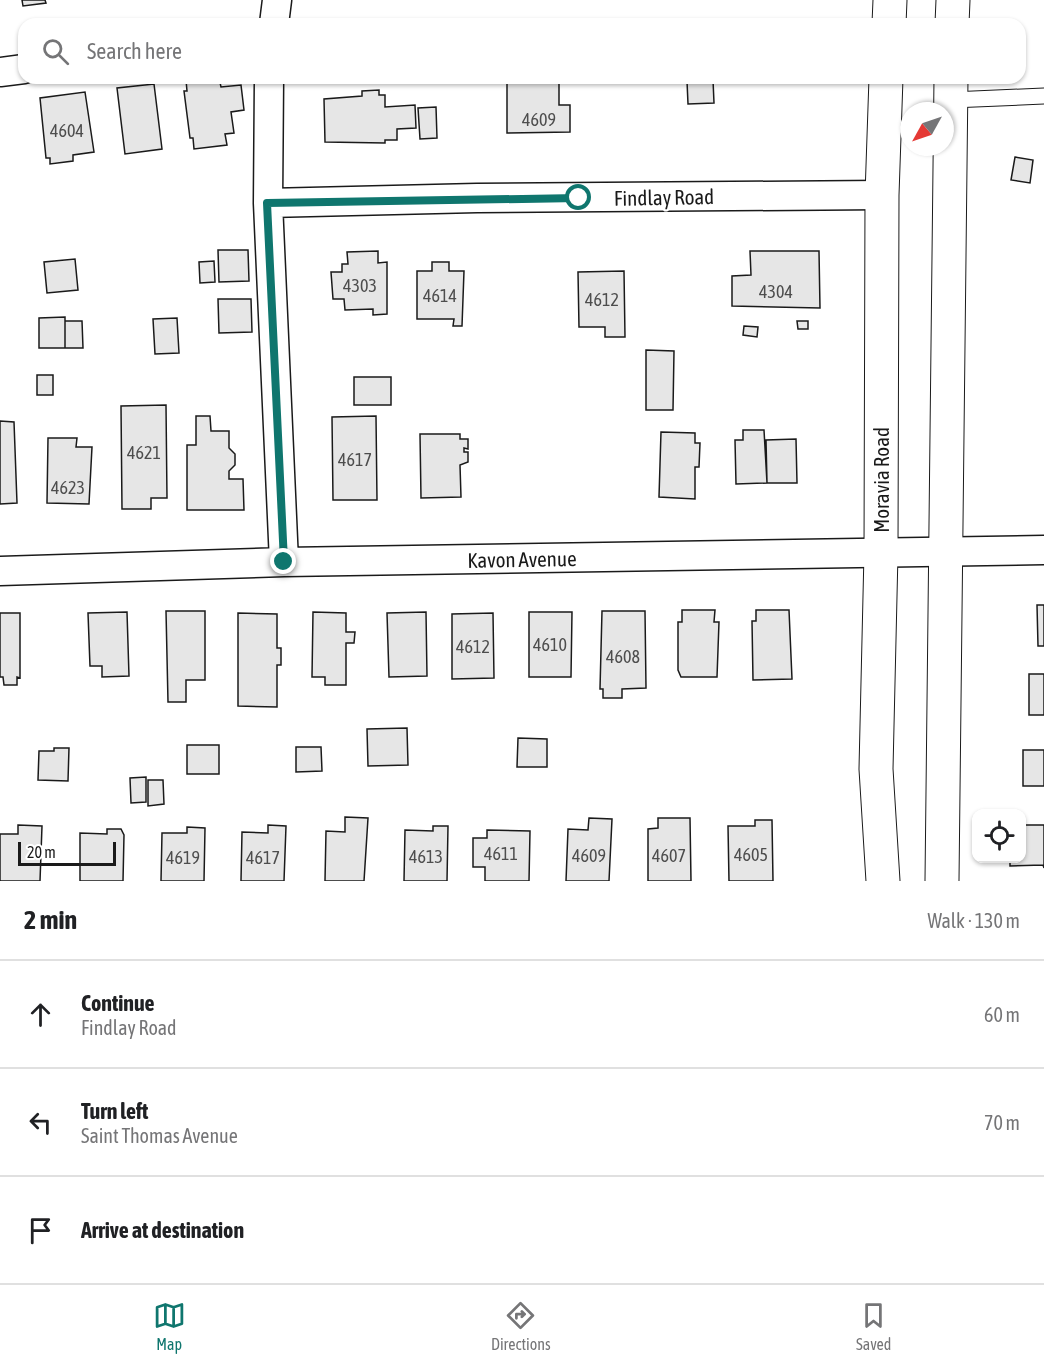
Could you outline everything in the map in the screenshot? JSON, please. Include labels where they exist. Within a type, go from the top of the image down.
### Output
[{"type":"main road","points":[[889,18],[890,0]]},
{"type":"main road","points":[[952,18],[953,0]]},
{"type":"main road","name":"Moravia Road","points":[[883,881],[876,769],[881,553],[882,195],[886,84]]},
{"type":"main road","points":[[942,881],[948,551],[951,89]]},
{"type":"street","points":[[275,18],[277,0]]},
{"type":"street","points":[[0,72],[18,70]]},
{"type":"street","points":[[269,84],[267,203],[284,562]]},
{"type":"street","name":"Findlay Road","points":[[267,203],[882,195]]},
{"type":"street","name":"Kavon Avenue","points":[[0,571],[284,562],[1044,550]]},
{"type":"lane","points":[[951,89],[1044,96]]},
{"type":"building","points":[[22,0],[45,0],[46,3],[23,6]]},
{"type":"building","points":[[154,84],[162,149],[125,154],[117,88]]},
{"type":"building","points":[[186,84],[220,84],[221,87],[241,85],[244,110],[231,112],[234,133],[225,134],[227,145],[194,149],[193,138],[190,138],[184,91],[187,91]]},
{"type":"building","points":[[507,84],[559,84],[559,105],[570,105],[570,132],[507,133]]},
{"type":"building","points":[[687,84],[713,84],[714,103],[688,104]]},
{"type":"building","points":[[379,90],[379,95],[385,95],[385,107],[415,105],[416,128],[397,129],[397,140],[385,140],[385,143],[325,142],[324,99],[362,96],[362,91]]},
{"type":"building","points":[[85,92],[94,152],[73,155],[73,161],[50,164],[50,158],[46,158],[40,98]]},
{"type":"building","points":[[436,107],[437,138],[420,139],[418,108]]},
{"type":"building","points":[[1015,157],[1033,160],[1030,183],[1011,180]]},
{"type":"building","points":[[218,250],[248,250],[249,281],[219,282]]},
{"type":"building","points":[[378,251],[378,263],[387,262],[387,314],[373,315],[373,309],[345,310],[344,299],[333,299],[331,272],[342,272],[342,264],[348,264],[347,252]]},
{"type":"building","points":[[750,251],[819,251],[820,308],[732,306],[732,276],[751,275]]},
{"type":"building","points":[[75,259],[78,290],[47,293],[44,262]]},
{"type":"building","points":[[214,261],[215,282],[200,283],[199,262]]},
{"type":"building","points":[[432,262],[449,262],[449,271],[464,271],[462,326],[453,326],[454,319],[417,319],[417,271],[432,271]]},
{"type":"building","points":[[624,271],[625,337],[605,337],[605,327],[579,327],[578,272]]},
{"type":"building","points":[[218,299],[251,299],[252,332],[219,333]]},
{"type":"building","points":[[65,317],[65,348],[39,348],[39,318]]},
{"type":"building","points":[[177,318],[179,353],[155,354],[153,319]]},
{"type":"building","points":[[65,321],[82,321],[83,348],[65,348]]},
{"type":"building","points":[[797,321],[808,321],[808,329],[798,329]]},
{"type":"building","points":[[744,326],[758,327],[757,337],[743,335]]},
{"type":"building","points":[[646,350],[674,351],[673,410],[646,410]]},
{"type":"building","points":[[37,375],[53,375],[53,395],[37,395]]},
{"type":"building","points":[[354,377],[391,377],[391,405],[354,405]]},
{"type":"building","points":[[166,405],[167,498],[151,498],[151,509],[122,509],[121,406]]},
{"type":"building","points":[[196,416],[210,416],[211,431],[229,431],[229,448],[235,454],[235,465],[229,471],[229,479],[243,479],[244,510],[187,510],[187,445],[196,445]]},
{"type":"building","points":[[376,416],[377,500],[333,500],[332,417]]},
{"type":"building","points":[[0,421],[14,422],[17,503],[0,504]]},
{"type":"building","points":[[743,430],[764,430],[767,483],[736,484],[735,440],[743,440]]},
{"type":"building","points":[[661,432],[695,433],[695,443],[700,443],[699,467],[695,467],[695,499],[659,497]]},
{"type":"building","points":[[420,434],[460,434],[460,439],[468,439],[468,449],[464,448],[464,452],[468,452],[468,462],[460,465],[461,497],[421,498]]},
{"type":"building","points":[[48,438],[77,438],[76,447],[92,447],[89,504],[47,503]]},
{"type":"building","points":[[796,439],[797,483],[767,483],[766,440]]},
{"type":"building","points":[[1037,605],[1044,605],[1044,646],[1038,646]]},
{"type":"building","points":[[682,610],[715,610],[714,622],[719,622],[717,677],[681,677],[678,670],[678,622],[682,622]]},
{"type":"building","points":[[756,610],[789,610],[792,679],[753,680],[752,621],[756,621]]},
{"type":"building","points":[[166,611],[205,611],[205,680],[186,680],[186,702],[168,702]]},
{"type":"building","points":[[602,611],[645,611],[646,688],[622,689],[622,698],[603,698],[603,689],[600,689]]},
{"type":"building","points":[[127,612],[129,676],[102,677],[102,666],[90,666],[88,613]]},
{"type":"building","points":[[313,612],[346,613],[346,632],[355,632],[354,643],[346,643],[346,685],[325,685],[325,677],[312,677]]},
{"type":"building","points":[[426,612],[427,676],[389,677],[387,613]]},
{"type":"building","points":[[529,612],[572,612],[571,677],[529,677]]},
{"type":"building","points":[[0,613],[20,613],[20,678],[17,677],[17,685],[4,685],[3,677],[0,677]]},
{"type":"building","points":[[238,613],[277,614],[277,648],[281,648],[281,665],[277,665],[277,707],[238,706]]},
{"type":"building","points":[[493,613],[494,678],[452,679],[452,614]]},
{"type":"building","points":[[1029,674],[1044,674],[1044,715],[1029,715]]},
{"type":"building","points":[[407,728],[408,765],[368,766],[367,729]]},
{"type":"building","points":[[518,738],[547,739],[547,767],[517,767]]},
{"type":"building","points":[[187,745],[219,745],[219,774],[187,774]]},
{"type":"building","points":[[296,747],[321,747],[322,771],[296,772]]},
{"type":"building","points":[[54,748],[69,748],[68,781],[38,780],[39,751],[54,751]]},
{"type":"building","points":[[1023,750],[1044,750],[1044,786],[1023,786]]},
{"type":"building","points":[[146,777],[146,802],[131,803],[130,778]]},
{"type":"building","points":[[148,780],[163,780],[164,804],[148,806]]},
{"type":"building","points":[[345,817],[368,818],[364,881],[325,881],[326,831],[345,832]]},
{"type":"building","points":[[589,818],[612,819],[609,881],[566,881],[568,829],[588,830]]},
{"type":"building","points":[[658,818],[690,818],[691,881],[648,881],[648,829],[658,828]]},
{"type":"building","points":[[755,820],[772,820],[773,881],[729,881],[728,826],[755,826]]},
{"type":"building","points":[[18,825],[42,826],[40,881],[0,881],[0,834],[18,834]]},
{"type":"building","points":[[268,825],[286,826],[284,881],[241,881],[242,832],[268,833]]},
{"type":"building","points":[[1026,825],[1044,825],[1044,868],[1043,865],[1010,866],[1010,863],[1026,863]]},
{"type":"building","points":[[433,826],[448,826],[447,881],[404,881],[405,830],[433,831]]},
{"type":"building","points":[[187,827],[205,828],[204,881],[161,881],[162,833],[187,833]]},
{"type":"building","points":[[107,829],[121,829],[124,835],[123,881],[80,881],[80,833],[107,834]]},
{"type":"building","points":[[487,830],[530,831],[529,881],[485,881],[485,867],[473,867],[473,838],[487,838]]},
{"type":"route","points":[[284,562],[267,203],[579,198]]}]
